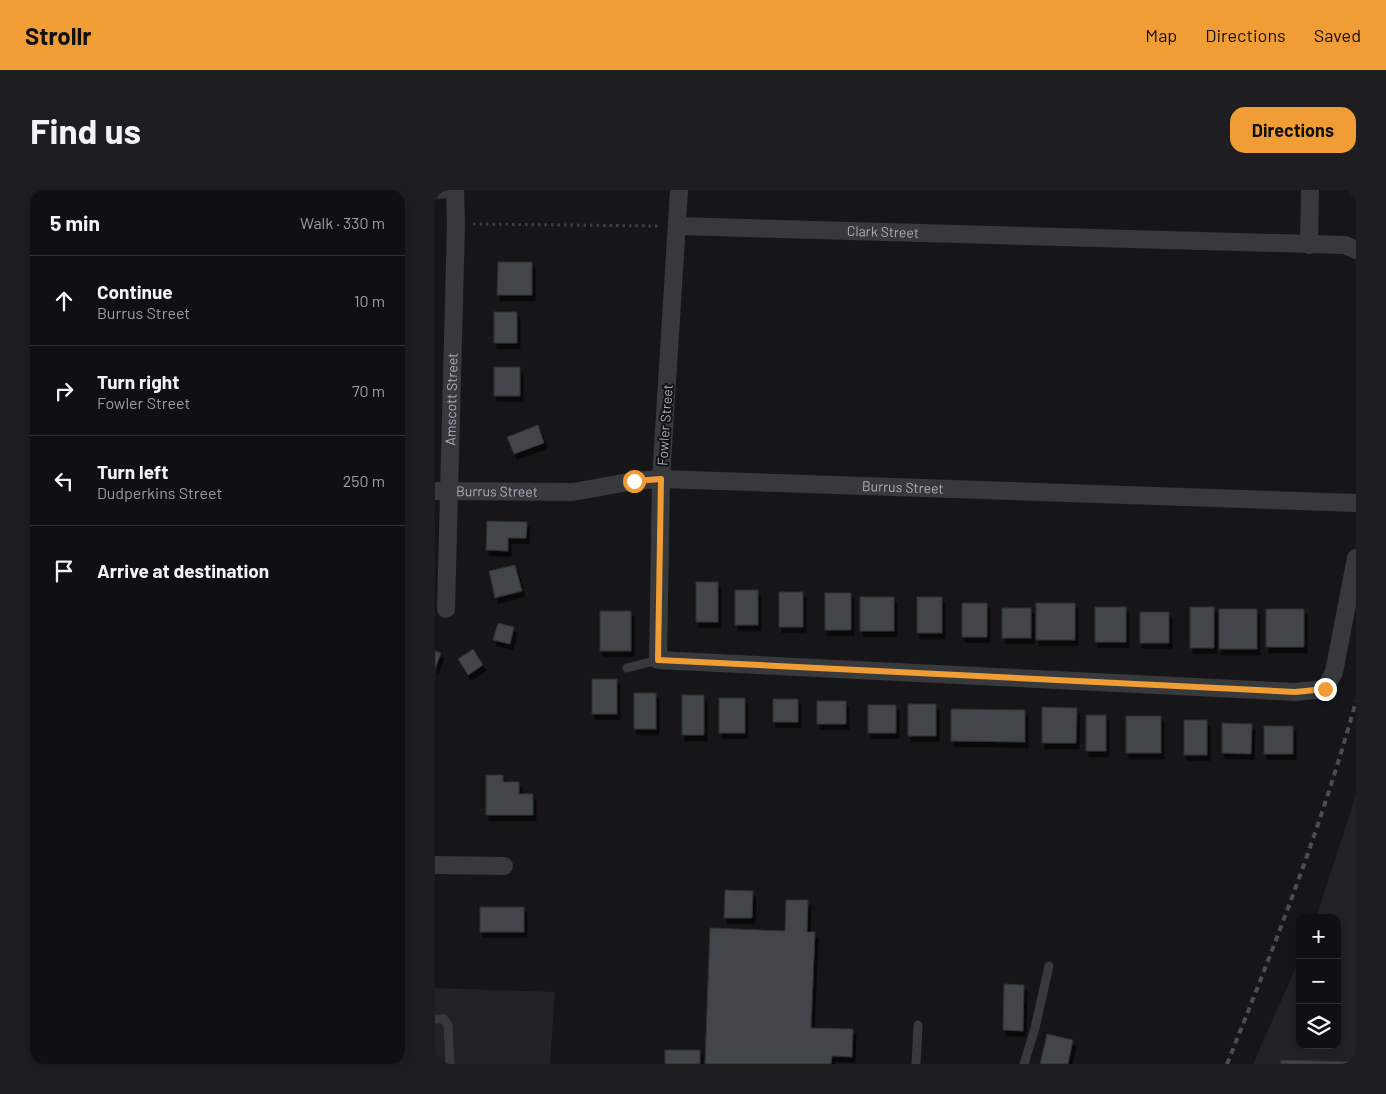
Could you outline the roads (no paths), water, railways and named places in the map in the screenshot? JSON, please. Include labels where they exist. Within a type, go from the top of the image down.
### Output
[{"type":"street","name":"Fowler Street","points":[[658,660],[661,479],[679,190]]},
{"type":"street","points":[[1309,245],[1310,190]]},
{"type":"street","name":"Amscott Street","points":[[446,609],[442,491],[456,224],[455,192]]},
{"type":"street","name":"Clark Street","points":[[677,226],[1345,245],[1356,250]]},
{"type":"street","name":"Burrus Street","points":[[442,491],[573,492],[634,481],[661,479],[1356,502]]},
{"type":"street","points":[[658,660],[1295,692],[1325,689],[1334,672],[1356,558]]},
{"type":"street","points":[[435,865],[503,866]]},
{"type":"lane","points":[[435,194],[455,192]]},
{"type":"lane","points":[[627,668],[658,660]]},
{"type":"lane","points":[[1024,1064],[1035,1028],[1049,966]]},
{"type":"lane","points":[[435,1019],[444,1019],[448,1025],[450,1064]]},
{"type":"lane","points":[[916,1064],[918,1024]]},
{"type":"railway","points":[[1227,1064],[1280,930],[1313,839],[1356,701]]}]
